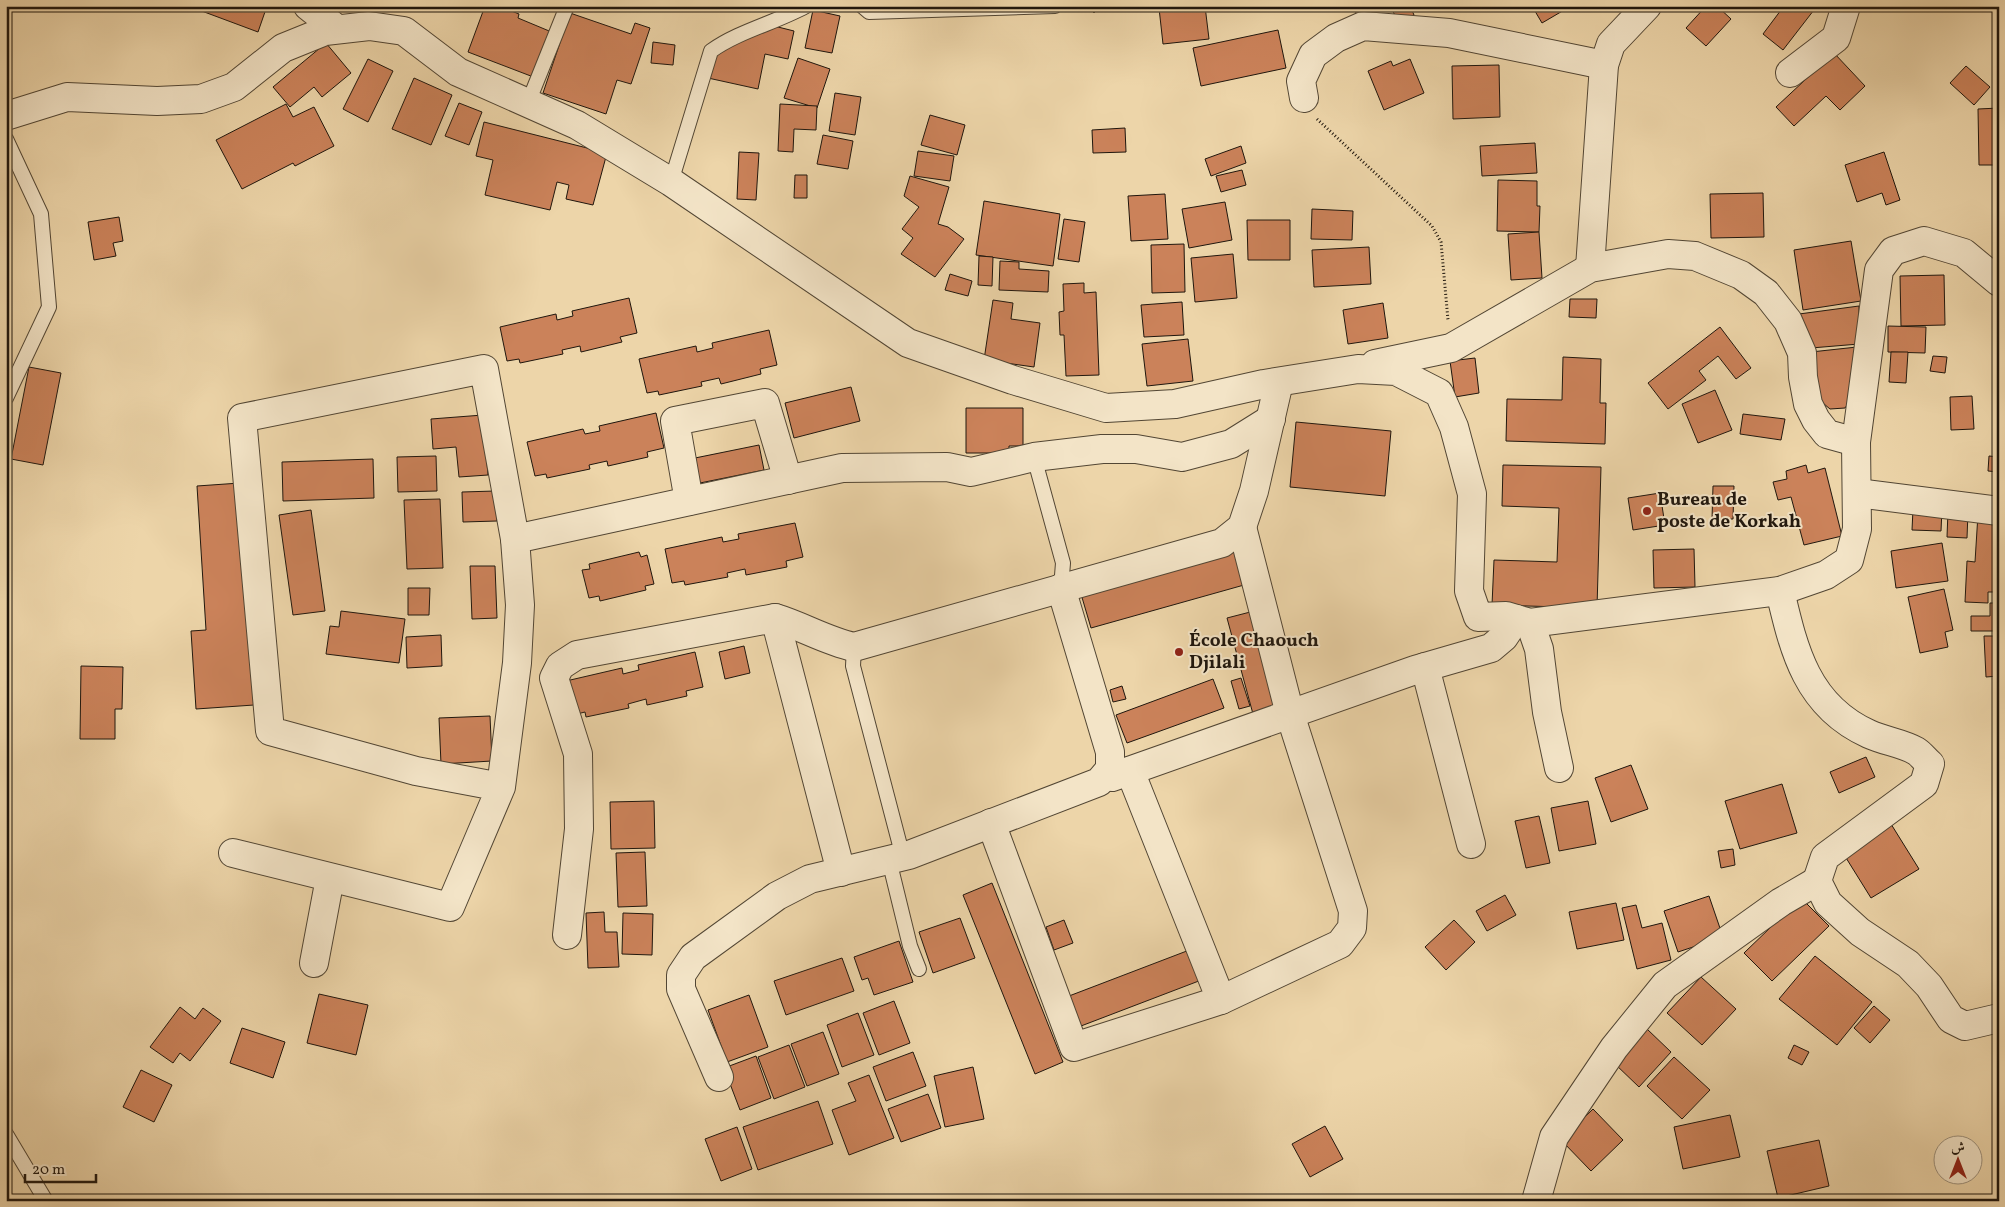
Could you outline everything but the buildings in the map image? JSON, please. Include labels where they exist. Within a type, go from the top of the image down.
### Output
[{"type":"street","points":[[308,6],[337,29]]},
{"type":"street","points":[[1590,268],[1604,65],[1611,44],[1647,6]]},
{"type":"street","points":[[1790,73],[1836,38],[1846,6]]},
{"type":"street","points":[[6,116],[67,97],[157,101],[201,99],[234,87],[284,48],[325,31],[369,26],[404,31],[458,72],[576,124],[671,182],[908,343],[1013,380],[1106,408],[1175,404],[1279,382],[1358,369],[1396,370],[1439,393],[1454,427],[1472,494],[1469,591],[1478,616],[1506,616],[1523,621],[1780,591],[1826,576],[1849,560],[1857,529],[1856,442],[1880,270],[1893,251],[1924,241],[1964,253],[1999,282]]},
{"type":"street","points":[[1304,98],[1301,81],[1313,55],[1336,38],[1363,26],[1449,33],[1604,65]]},
{"type":"street","points":[[1320,375],[1451,348],[1590,268],[1668,254],[1695,256],[1741,275],[1766,293],[1788,321],[1802,353],[1803,377],[1808,404],[1816,420],[1827,434],[1856,442]]},
{"type":"street","points":[[233,853],[450,907],[501,787],[517,663],[520,606],[515,539],[484,369],[242,418],[270,731],[416,771],[501,787]]},
{"type":"street","points":[[991,823],[1074,1047],[1221,1000],[1340,944],[1352,928],[1353,911],[1290,714],[1242,527],[1254,491],[1279,382]]},
{"type":"street","points":[[689,501],[675,421],[765,403],[788,480]]},
{"type":"street","points":[[515,539],[842,468],[947,467],[971,472],[1034,457],[1102,449],[1136,449],[1182,457],[1231,444],[1271,419]]},
{"type":"street","points":[[1857,493],[1999,511]]},
{"type":"street","points":[[567,935],[579,829],[578,754],[554,678],[560,666],[576,655],[775,618],[800,626],[835,643],[854,647],[1222,543],[1242,527]]},
{"type":"street","points":[[1061,588],[1110,752],[1110,769],[1099,782]]},
{"type":"street","points":[[1536,1201],[1554,1137],[1614,1048],[1665,984],[1781,902],[1816,881],[1824,857],[1924,784],[1930,764],[1916,751],[1868,733],[1828,708],[1807,677],[1789,631],[1780,591]]},
{"type":"street","points":[[775,618],[840,872]]},
{"type":"street","points":[[719,1077],[681,989],[681,975],[692,957],[777,896],[810,879],[896,859],[1130,770],[1425,667],[1491,648],[1523,621]]},
{"type":"street","points":[[1523,621],[1539,649],[1548,712],[1559,768]]},
{"type":"street","points":[[1425,667],[1471,844]]},
{"type":"street","points":[[1130,770],[1221,1000]]},
{"type":"street","points":[[314,963],[330,878]]},
{"type":"street","points":[[1816,881],[1828,903],[1860,932],[1908,964],[1924,980],[1951,1019],[1965,1026],[1999,1018]]},
{"type":"lane","points":[[528,103],[567,6]]},
{"type":"lane","points":[[671,182],[711,51],[726,40],[762,27],[806,6]]},
{"type":"lane","points":[[862,6],[869,12],[1055,6]]},
{"type":"lane","points":[[6,139],[41,214],[49,307],[6,398]]},
{"type":"lane","points":[[1034,457],[1063,563],[1061,588]]},
{"type":"lane","points":[[854,647],[853,666],[896,859],[910,946],[919,969]]},
{"type":"lane","points":[[6,1134],[46,1201]]},
{"type":"path","points":[[1304,98],[1309,112],[1432,226],[1441,242],[1451,348]]},
{"type":"place","name":"Bureau de poste de Korkah","points":[[1647,511]]},
{"type":"place","name":"École Chaouch Djilali","points":[[1179,652]]}]
